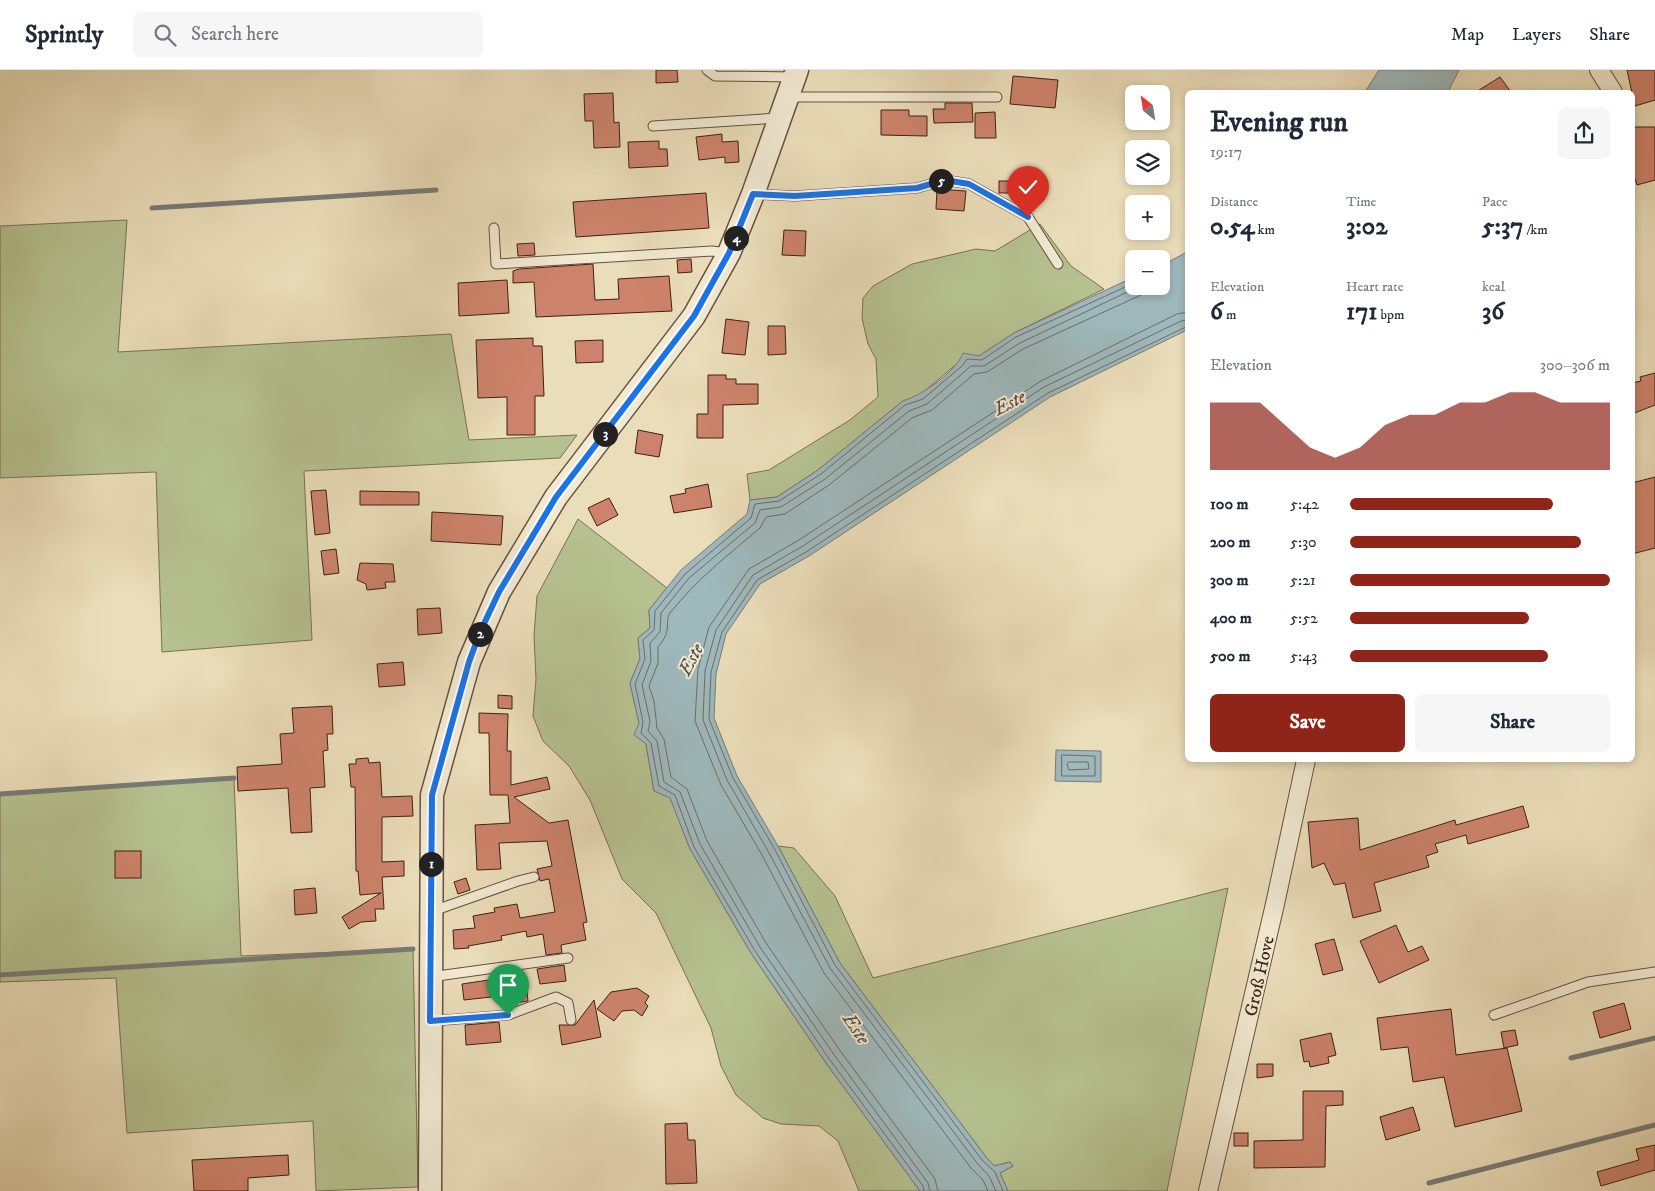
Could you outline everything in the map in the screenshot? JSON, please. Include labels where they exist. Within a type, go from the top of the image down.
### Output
[{"type":"street","points":[[1599,70],[1612,90]]},
{"type":"street","points":[[430,1191],[432,795],[469,662],[480,632],[499,592],[556,497],[694,316],[729,253],[753,194],[793,81]]},
{"type":"street","name":"Groß Hove","points":[[1208,1191],[1276,904],[1306,762]]},
{"type":"lane","points":[[707,70],[715,76],[997,97]]},
{"type":"lane","points":[[653,126],[781,118]]},
{"type":"lane","points":[[753,194],[795,196],[917,188],[945,180],[969,184],[1028,217],[1058,264]]},
{"type":"lane","points":[[494,228],[496,264],[712,251],[729,253]]},
{"type":"lane","points":[[431,912],[534,877]]},
{"type":"lane","points":[[430,977],[568,958]]},
{"type":"lane","points":[[1494,1015],[1588,982],[1655,972]]},
{"type":"lane","points":[[430,1021],[508,1015],[556,997],[568,1003],[572,1020]]},
{"type":"green space","points":[[127,220],[118,352],[451,334],[469,440],[577,435],[560,458],[304,471],[312,640],[162,652],[156,472],[0,478],[0,226]]},
{"type":"green space","points":[[1040,224],[1071,266],[1104,289],[1014,333],[979,356],[960,361],[920,395],[903,401],[818,470],[777,497],[750,500],[747,474],[769,470],[850,420],[878,397],[876,359],[868,344],[862,318],[863,298],[873,286],[912,264],[976,249],[995,251]]},
{"type":"green space","points":[[578,519],[667,588],[649,610],[650,628],[638,638],[640,659],[630,683],[646,744],[654,791],[670,797],[690,849],[751,953],[826,1063],[920,1191],[859,1191],[838,1141],[819,1126],[781,1124],[763,1118],[736,1095],[721,1066],[711,1028],[656,913],[622,879],[590,800],[569,766],[543,741],[533,716],[536,679],[534,636],[537,596]]},
{"type":"green space","points":[[234,778],[241,956],[413,949],[418,1187],[316,1191],[313,1121],[127,1133],[116,978],[0,982],[0,794]]},
{"type":"green space","points":[[778,846],[794,848],[835,896],[873,978],[1228,888],[1167,1191],[1008,1191],[1000,1173],[1013,1166],[1010,1162],[994,1166],[986,1157],[840,963]]},
{"type":"water","points":[[1379,70],[1459,70],[1449,90],[1366,90]]},
{"type":"water","name":"Este","points":[[1185,253],[1185,331],[1050,397],[809,556],[760,584],[726,634],[716,674],[714,718],[737,776],[778,846],[840,963],[986,1157],[994,1166],[1010,1162],[1013,1166],[1000,1173],[1008,1191],[920,1191],[826,1063],[751,953],[690,849],[670,798],[654,791],[646,744],[634,735],[639,723],[630,683],[640,659],[638,638],[650,628],[649,610],[681,570],[747,514],[750,500],[777,497],[818,470],[903,401],[938,382],[953,368],[963,353],[979,356],[1014,333],[1125,281],[1125,295],[1170,295],[1170,261]]},
{"type":"water","points":[[1056,750],[1101,751],[1101,782],[1055,781]]},
{"type":"building","points":[[656,70],[677,70],[678,82],[656,83]]},
{"type":"building","points":[[1627,70],[1655,70],[1655,100],[1635,106],[1635,90],[1631,90]]},
{"type":"building","points":[[1013,76],[1058,80],[1055,108],[1010,104]]},
{"type":"building","points":[[1500,77],[1510,90],[1479,90]]},
{"type":"building","points":[[613,93],[614,123],[619,122],[620,147],[594,148],[593,121],[585,121],[584,94]]},
{"type":"building","points":[[945,103],[972,103],[973,122],[934,123],[933,109],[945,109]]},
{"type":"building","points":[[881,110],[909,110],[909,116],[927,116],[927,136],[881,135]]},
{"type":"building","points":[[995,112],[996,138],[975,138],[975,113]]},
{"type":"building","points":[[1635,127],[1655,127],[1655,180],[1637,185],[1635,179]]},
{"type":"building","points":[[722,134],[722,142],[738,141],[739,162],[725,163],[725,157],[699,160],[696,137]]},
{"type":"building","points":[[659,141],[659,149],[667,149],[668,166],[629,168],[628,142]]},
{"type":"building","points":[[999,181],[1020,181],[1020,193],[999,193]]},
{"type":"building","points":[[937,189],[966,191],[964,211],[936,209]]},
{"type":"building","points":[[706,193],[709,228],[576,237],[573,202]]},
{"type":"building","points":[[784,230],[806,231],[805,256],[782,255]]},
{"type":"building","points":[[534,243],[535,255],[518,256],[517,244]]},
{"type":"building","points":[[691,259],[692,272],[678,273],[677,260]]},
{"type":"building","points":[[593,264],[595,300],[619,299],[618,279],[669,276],[672,311],[536,317],[534,282],[513,283],[513,271],[519,269]]},
{"type":"building","points":[[507,280],[509,313],[459,316],[458,283]]},
{"type":"building","points":[[726,319],[749,322],[745,355],[722,353]]},
{"type":"building","points":[[768,326],[785,326],[786,354],[768,355]]},
{"type":"building","points":[[533,338],[533,346],[542,346],[544,396],[535,396],[535,435],[507,435],[507,397],[478,398],[476,340]]},
{"type":"building","points":[[603,340],[603,362],[576,363],[575,341]]},
{"type":"building","points":[[1655,373],[1655,405],[1635,413],[1635,382],[1641,381],[1640,377]]},
{"type":"building","points":[[708,375],[726,375],[726,379],[736,379],[736,384],[758,384],[758,404],[723,405],[723,438],[697,438],[697,414],[708,414]]},
{"type":"building","points":[[638,430],[663,435],[659,457],[635,453]]},
{"type":"building","points":[[1655,477],[1655,548],[1635,553],[1635,482]]},
{"type":"building","points":[[708,484],[712,507],[674,513],[670,496],[686,493],[685,489]]},
{"type":"building","points":[[326,490],[330,533],[315,535],[311,491]]},
{"type":"building","points":[[360,491],[419,492],[419,505],[360,505]]},
{"type":"building","points":[[609,498],[618,515],[597,526],[588,508]]},
{"type":"building","points":[[432,512],[503,516],[501,545],[431,541]]},
{"type":"building","points":[[336,549],[339,573],[324,575],[321,551]]},
{"type":"building","points":[[360,563],[393,564],[395,582],[385,582],[386,588],[367,590],[366,584],[357,580]]},
{"type":"building","points":[[440,608],[442,633],[418,635],[417,609]]},
{"type":"building","points":[[403,662],[405,685],[379,687],[377,664]]},
{"type":"building","points":[[498,695],[512,696],[512,709],[498,708]]},
{"type":"building","points":[[332,706],[333,734],[327,734],[328,750],[323,751],[325,787],[310,788],[312,832],[291,833],[288,788],[238,791],[237,767],[282,764],[280,734],[294,733],[292,708]]},
{"type":"building","points":[[479,713],[508,714],[507,751],[511,751],[511,785],[547,777],[550,789],[514,797],[549,823],[568,820],[587,922],[583,923],[586,940],[561,945],[562,953],[546,955],[543,934],[527,937],[526,931],[501,936],[502,940],[468,946],[469,948],[454,949],[453,930],[475,928],[473,916],[495,912],[494,908],[517,904],[520,918],[555,912],[549,879],[540,881],[537,869],[552,866],[547,841],[499,843],[501,869],[477,870],[475,825],[510,823],[508,795],[490,795],[489,733],[479,733]]},
{"type":"building","points":[[368,758],[369,763],[380,762],[382,797],[412,796],[413,816],[382,817],[382,862],[404,861],[404,876],[382,877],[384,909],[375,909],[376,921],[361,922],[349,929],[342,917],[381,893],[360,895],[358,871],[356,871],[355,787],[351,787],[349,764],[356,764],[356,759]]},
{"type":"building","points":[[1523,806],[1529,827],[1468,844],[1466,835],[1435,844],[1438,852],[1426,856],[1429,867],[1374,883],[1381,911],[1353,918],[1345,883],[1334,885],[1324,863],[1312,868],[1308,822],[1358,818],[1360,850],[1455,820],[1456,825]]},
{"type":"building","points":[[115,851],[141,851],[141,878],[115,878]]},
{"type":"building","points":[[466,878],[470,890],[458,894],[454,882]]},
{"type":"building","points":[[315,888],[317,913],[295,915],[294,890]]},
{"type":"building","points":[[1396,925],[1408,952],[1422,946],[1429,960],[1379,983],[1360,941]]},
{"type":"building","points":[[1334,939],[1343,970],[1323,975],[1315,944]]},
{"type":"building","points":[[564,965],[566,981],[540,984],[537,969]]},
{"type":"building","points":[[489,980],[491,997],[464,1000],[462,984]]},
{"type":"building","points":[[526,983],[528,1001],[515,1003],[512,985]]},
{"type":"building","points":[[637,988],[649,996],[645,1003],[648,1006],[642,1016],[634,1010],[622,1011],[614,1021],[597,1009],[611,992]]},
{"type":"building","points":[[594,1000],[601,1037],[562,1045],[559,1025],[575,1025]]},
{"type":"building","points":[[1624,1003],[1631,1029],[1600,1038],[1593,1012]]},
{"type":"building","points":[[1451,1009],[1456,1055],[1507,1048],[1522,1111],[1455,1127],[1444,1077],[1413,1082],[1408,1047],[1381,1050],[1377,1018]]},
{"type":"building","points":[[499,1022],[501,1042],[466,1045],[465,1025]]},
{"type":"building","points":[[1515,1030],[1518,1045],[1504,1048],[1501,1032]]},
{"type":"building","points":[[1331,1033],[1336,1055],[1328,1057],[1329,1063],[1310,1067],[1309,1061],[1304,1062],[1300,1040]]},
{"type":"building","points":[[1257,1064],[1273,1064],[1273,1076],[1257,1078]]},
{"type":"building","points":[[1303,1091],[1343,1091],[1343,1105],[1326,1106],[1325,1167],[1254,1168],[1254,1141],[1303,1140]]},
{"type":"building","points":[[1413,1107],[1420,1130],[1386,1140],[1380,1117]]},
{"type":"building","points":[[687,1123],[688,1140],[695,1140],[697,1183],[666,1184],[665,1124]]},
{"type":"building","points":[[1234,1133],[1248,1133],[1248,1146],[1234,1146]]},
{"type":"building","points":[[1655,1145],[1655,1170],[1601,1186],[1597,1172],[1639,1160],[1636,1149]]},
{"type":"building","points":[[288,1155],[289,1175],[248,1178],[248,1191],[194,1191],[192,1160]]},
{"type":"waterway","points":[[152,208],[436,190]]},
{"type":"waterway","points":[[0,794],[234,778]]},
{"type":"waterway","points":[[0,975],[413,949]]},
{"type":"waterway","points":[[1571,1058],[1655,1038]]},
{"type":"waterway","points":[[1429,1183],[1655,1125]]},
{"type":"route","points":[[508,1015],[430,1021],[432,795],[469,662],[480,632],[499,592],[556,497],[694,316],[729,253],[753,194],[795,196],[917,188],[945,180],[969,184],[1028,217]]}]
